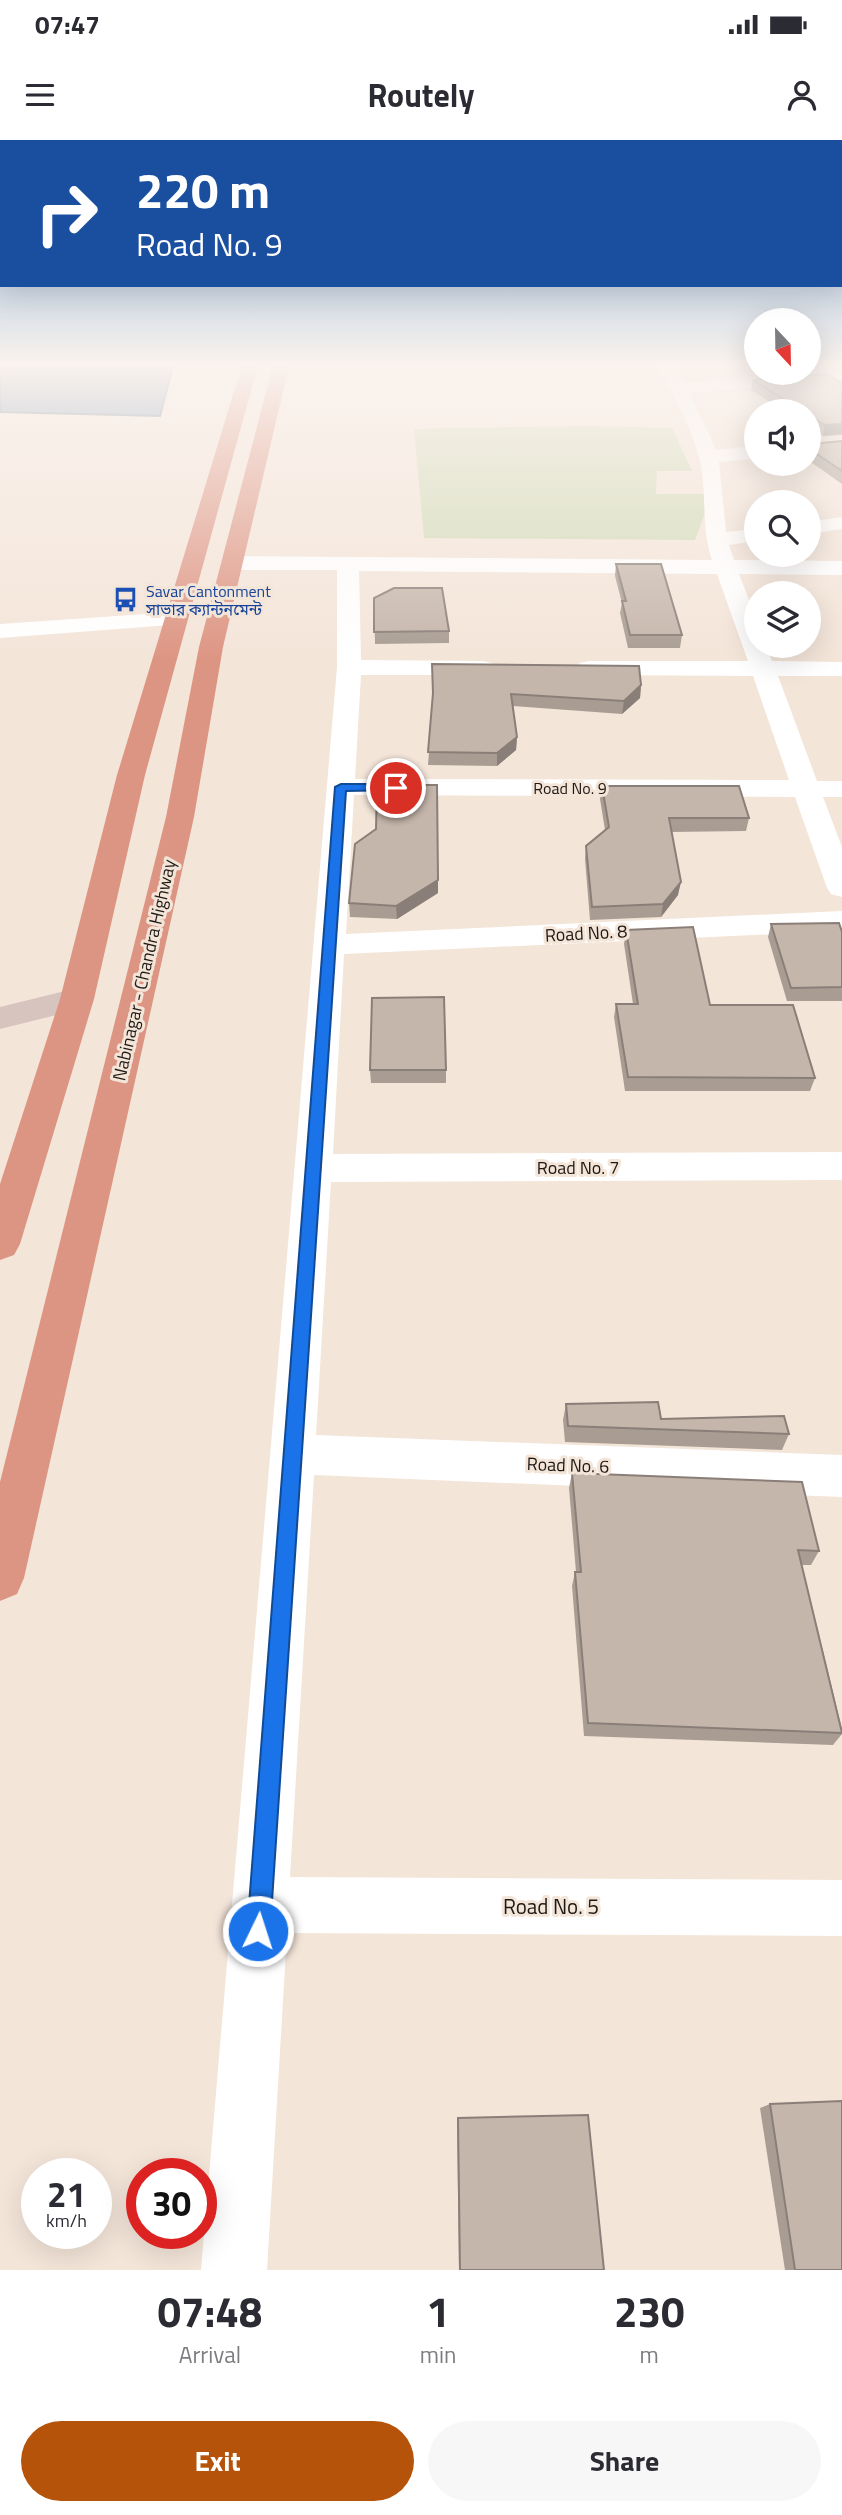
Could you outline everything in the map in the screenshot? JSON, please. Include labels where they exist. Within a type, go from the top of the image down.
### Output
[{"type":"highway","points":[[0,1244],[77,999],[131,775],[223,461]]},
{"type":"highway","name":"Nabinagar - Chandra Highway","points":[[0,1578],[180,817],[211,647],[257,461]]},
{"type":"street","points":[[709,461],[716,540],[725,569],[808,789],[842,888]]},
{"type":"street","points":[[821,526],[842,523]]},
{"type":"street","points":[[716,540],[744,536]]},
{"type":"street","points":[[232,564],[842,568]]},
{"type":"street","points":[[234,2270],[341,787],[349,667],[348,565]]},
{"type":"street","points":[[0,631],[175,619]]},
{"type":"street","points":[[349,667],[501,668]]},
{"type":"street","points":[[570,668],[842,669]]},
{"type":"street","name":"Road No. 9","points":[[341,787],[842,789]]},
{"type":"street","name":"Road No. 8","points":[[330,945],[842,921]]},
{"type":"street","points":[[0,1018],[77,999]]},
{"type":"street","name":"Road No. 7","points":[[314,1168],[842,1166]]},
{"type":"street","name":"Road No. 6","points":[[293,1454],[842,1476]]},
{"type":"street","name":"Road No. 5","points":[[260,1905],[842,1908]]},
{"type":"green space","points":[[417,461],[688,461],[692,471],[657,471],[656,494],[712,494],[695,540],[424,538]]},
{"type":"building","points":[[828,461],[842,461],[842,471]]},
{"type":"building","points":[[616,564],[661,564],[682,635],[630,635],[622,601],[626,601]]},
{"type":"building","points":[[394,588],[442,588],[449,631],[374,632],[374,598]]},
{"type":"building","points":[[432,664],[639,666],[641,685],[624,701],[511,694],[517,737],[497,753],[428,752],[433,693]]},
{"type":"building","points":[[377,785],[437,785],[438,880],[396,906],[349,903],[355,844],[376,829]]},
{"type":"building","points":[[602,786],[739,786],[749,818],[669,818],[681,882],[663,904],[592,907],[586,846],[609,827]]},
{"type":"building","points":[[839,923],[842,932],[842,987],[791,988],[771,924]]},
{"type":"building","points":[[693,927],[710,1005],[793,1005],[815,1078],[628,1077],[616,1004],[638,1004],[626,930]]},
{"type":"building","points":[[444,997],[446,1070],[370,1070],[372,998]]},
{"type":"building","points":[[658,1402],[661,1419],[784,1416],[789,1434],[568,1426],[566,1404]]},
{"type":"building","points":[[572,1473],[802,1482],[819,1551],[798,1550],[842,1733],[588,1723],[575,1572],[581,1572]]},
{"type":"building","points":[[842,2101],[842,2270],[795,2270],[770,2104]]},
{"type":"building","points":[[588,2115],[604,2270],[460,2270],[458,2118]]},
{"type":"place","name":"Savar Cantonment সাভার ক্যান্টনমেন্ট","points":[[126,600]]},
{"type":"route","points":[[258,1931],[341,787],[396,788]]}]
